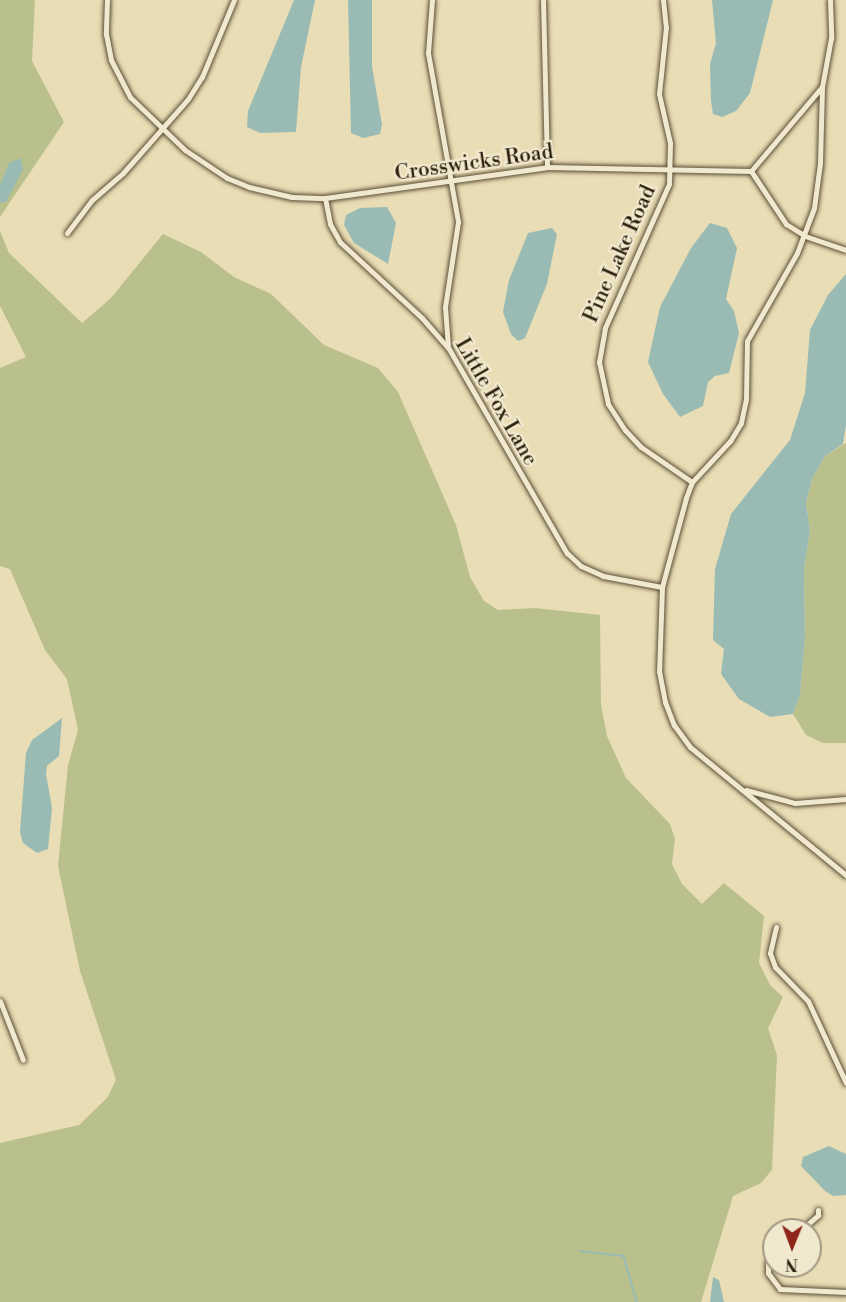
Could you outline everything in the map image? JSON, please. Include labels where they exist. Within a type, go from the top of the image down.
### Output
[{"type":"street","name":"Crosswicks Road","points":[[107,0],[106,34],[116,73],[139,108],[163,130],[226,178],[271,193],[325,198],[547,167],[751,171]]},
{"type":"street","points":[[67,233],[92,200],[163,130],[202,77],[234,0]]},
{"type":"street","points":[[432,0],[428,53],[458,222],[445,307],[449,349]]},
{"type":"street","points":[[543,0],[547,167]]},
{"type":"street","name":"Pine Lake Road","points":[[663,0],[666,27],[659,94],[670,143],[670,169],[664,201],[605,328],[598,362],[608,404],[625,430],[641,447],[692,482]]},
{"type":"street","points":[[830,0],[831,38],[822,87],[819,182],[805,236],[747,341],[743,361],[746,399],[737,431],[692,482],[662,587],[659,671],[664,702],[674,725],[690,747],[746,789],[759,805],[846,875]]},
{"type":"street","points":[[822,87],[751,171],[786,224],[805,236],[846,250]]},
{"type":"street","name":"Little Fox Lane","points":[[325,198],[330,224],[340,242],[422,318],[449,349],[567,553],[581,566],[603,576],[662,587]]},
{"type":"street","points":[[746,789],[795,803],[846,799]]},
{"type":"street","points":[[776,927],[770,953],[775,967],[808,1001],[846,1083]]},
{"type":"street","points":[[0,1001],[23,1060]]},
{"type":"street","points":[[815,1218],[818,1215],[818,1210]]},
{"type":"street","points":[[772,1278],[780,1289],[846,1292]]},
{"type":"green space","points":[[0,0],[35,0],[32,61],[64,122],[0,217]]},
{"type":"green space","points":[[0,231],[9,253],[82,323],[111,298],[163,234],[201,252],[234,277],[271,294],[324,345],[378,368],[398,392],[456,525],[470,577],[484,601],[498,610],[535,608],[600,615],[601,705],[607,736],[626,778],[670,824],[675,839],[672,864],[682,884],[702,904],[724,883],[764,916],[759,963],[770,985],[783,997],[768,1028],[777,1055],[772,1170],[761,1183],[733,1196],[701,1302],[0,1302],[0,1143],[79,1125],[107,1098],[116,1080],[80,971],[58,866],[68,765],[78,730],[67,679],[45,650],[10,569],[0,566],[0,368],[26,357],[0,306]]},
{"type":"green space","points":[[846,443],[846,743],[823,743],[806,735],[793,714],[800,695],[805,638],[804,570],[810,530],[806,503],[812,479],[825,456]]},
{"type":"water","points":[[294,0],[315,0],[301,67],[296,132],[260,133],[247,127],[248,111]]},
{"type":"water","points":[[348,0],[372,0],[372,66],[382,125],[380,134],[363,138],[351,133]]},
{"type":"water","points":[[712,0],[773,0],[750,93],[736,111],[722,117],[713,114],[711,101],[710,64],[716,43]]},
{"type":"water","points":[[21,158],[23,169],[6,202],[0,203],[0,185],[9,163]]},
{"type":"water","points":[[387,207],[396,223],[388,264],[354,243],[344,225],[346,215],[360,208]]},
{"type":"water","points":[[710,223],[727,228],[737,248],[726,299],[734,311],[739,333],[729,373],[715,376],[708,382],[703,406],[680,417],[663,394],[648,362],[660,307],[691,248]]},
{"type":"water","points":[[552,228],[557,234],[547,284],[525,338],[518,341],[511,334],[503,312],[509,280],[528,233]]},
{"type":"water","points":[[846,274],[846,425],[843,444],[825,456],[812,479],[806,503],[810,530],[804,570],[805,638],[800,695],[793,714],[770,717],[739,699],[721,674],[724,649],[713,640],[715,569],[731,514],[790,440],[805,393],[810,330],[828,295]]},
{"type":"water","points":[[62,718],[59,756],[47,766],[46,774],[52,808],[48,849],[37,853],[23,843],[20,832],[26,753],[32,740]]},
{"type":"water","points":[[829,1146],[846,1154],[846,1195],[833,1196],[825,1191],[801,1166],[803,1157]]},
{"type":"water","points":[[713,1277],[719,1280],[724,1302],[710,1302]]},
{"type":"waterway","points":[[581,1251],[624,1256],[637,1302]]}]
